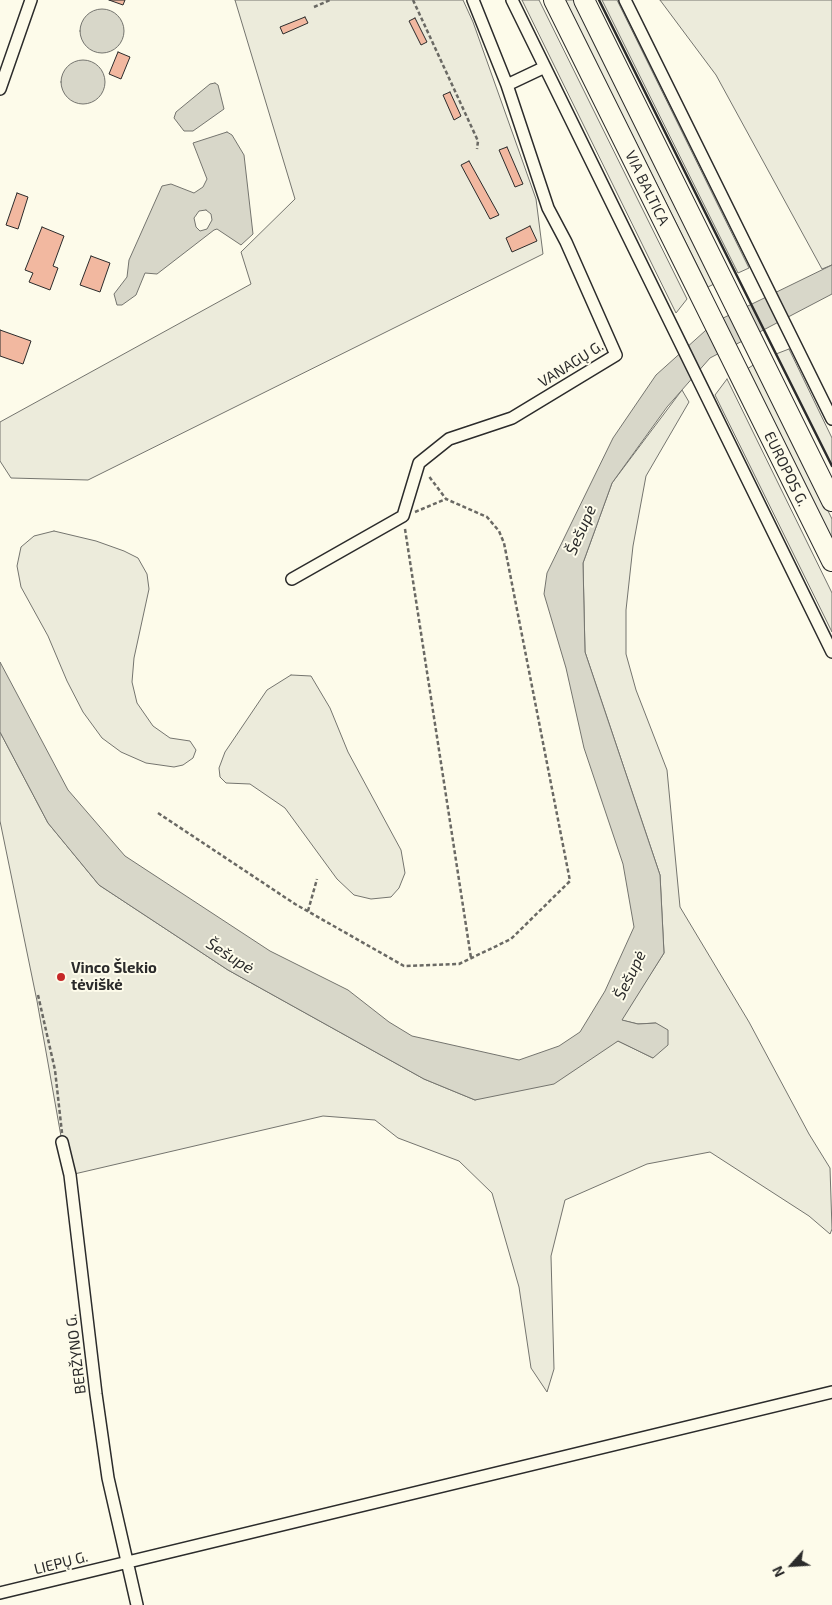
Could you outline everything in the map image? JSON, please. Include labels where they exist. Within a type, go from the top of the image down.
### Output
[{"type":"highway","name":"VIA BALTICA","points":[[554,0],[741,376]]},
{"type":"highway","name":"VIA BALTICA","points":[[584,0],[765,366]]},
{"type":"highway","name":"EUROPOS G.","points":[[765,366],[832,500]]},
{"type":"highway","name":"EUROPOS G.","points":[[741,376],[832,560]]},
{"type":"street","points":[[0,89],[31,0]]},
{"type":"street","name":"VANAGŲ G.","points":[[419,463],[449,439],[512,418],[616,355],[566,242],[548,208],[507,85],[473,0]]},
{"type":"street","points":[[512,0],[832,652]]},
{"type":"street","points":[[625,0],[832,419]]},
{"type":"street","points":[[507,85],[545,67]]},
{"type":"street","points":[[292,579],[403,516],[419,463]]},
{"type":"street","name":"BERŽYNO G.","points":[[62,1142],[70,1175],[108,1478],[137,1605]]},
{"type":"street","name":"LIEPŲ G.","points":[[0,1593],[832,1392]]},
{"type":"path","points":[[314,7],[330,0]]},
{"type":"path","points":[[413,0],[478,141],[477,149]]},
{"type":"path","points":[[158,813],[308,911],[404,966],[459,964],[510,939],[570,881],[504,543],[499,531],[487,517],[446,499],[419,463]]},
{"type":"path","points":[[446,499],[403,516],[471,958]]},
{"type":"path","points":[[308,911],[317,879]]},
{"type":"path","points":[[38,995],[55,1070],[62,1142]]},
{"type":"shaded area","points":[[235,0],[463,0],[473,22],[536,199],[543,254],[88,480],[11,478],[0,461],[0,422],[251,284],[241,252],[295,199]]},
{"type":"shaded area","points":[[522,0],[539,0],[687,299],[676,313]]},
{"type":"shaded area","points":[[565,0],[574,0],[714,284],[708,287]]},
{"type":"shaded area","points":[[602,0],[617,0],[749,268],[738,273]]},
{"type":"shaded area","points":[[660,0],[832,0],[832,265],[822,269],[716,75]]},
{"type":"shaded area","points":[[789,349],[832,438],[832,466],[776,354]]},
{"type":"shaded area","points":[[755,364],[832,519],[832,539],[747,369]]},
{"type":"shaded area","points":[[727,379],[832,593],[832,632],[715,395]]},
{"type":"shaded area","points":[[682,390],[689,402],[646,476],[633,546],[626,610],[626,654],[636,690],[667,770],[680,907],[749,1022],[809,1134],[830,1168],[832,1229],[830,1234],[809,1216],[710,1152],[647,1164],[565,1200],[551,1256],[554,1369],[547,1392],[531,1368],[519,1287],[492,1193],[459,1161],[398,1138],[375,1120],[323,1116],[70,1175],[0,821],[0,732],[48,823],[99,885],[228,970],[424,1079],[475,1100],[618,1041],[653,1058],[656,1023],[638,1024],[621,1020],[664,953],[660,875],[585,652],[583,563],[612,483]]},
{"type":"shaded area","points":[[54,531],[96,541],[124,551],[138,558],[147,574],[149,589],[134,658],[132,682],[137,703],[153,726],[170,738],[190,741],[196,750],[193,758],[183,765],[174,767],[146,763],[121,752],[102,738],[83,712],[67,681],[48,636],[21,587],[17,566],[21,547],[34,536]]},
{"type":"shaded area","points":[[291,675],[311,676],[330,708],[348,752],[401,850],[405,873],[399,888],[391,897],[371,899],[354,895],[337,879],[285,808],[250,784],[226,783],[220,777],[219,768],[225,752],[267,690]]},
{"type":"water","points":[[102,9],[114,13],[120,19],[124,31],[120,43],[114,49],[102,53],[90,49],[84,43],[80,31],[84,19],[90,13]]},
{"type":"water","points":[[83,60],[95,64],[101,70],[105,82],[101,94],[95,100],[83,104],[71,100],[65,94],[61,82],[65,70],[71,64]]},
{"type":"water","points":[[215,83],[218,85],[224,109],[193,131],[184,131],[174,118],[176,112],[210,84]]},
{"type":"water","points":[[227,132],[232,135],[244,155],[253,234],[241,245],[217,229],[214,230],[157,274],[145,273],[136,295],[122,305],[117,305],[114,294],[127,277],[129,260],[162,186],[171,184],[194,193],[203,187],[207,179],[193,143]],"holes":[[[206,210],[211,214],[212,220],[207,229],[200,231],[196,227],[194,218],[199,211]]]},
{"type":"water","name":"Šešupė","points":[[832,265],[832,294],[710,358],[667,407],[612,483],[583,563],[585,652],[660,875],[664,953],[622,1020],[638,1024],[656,1023],[668,1030],[668,1045],[653,1058],[618,1041],[554,1084],[475,1100],[424,1079],[228,970],[99,885],[48,823],[0,732],[0,662],[68,790],[125,856],[270,951],[348,990],[389,1022],[412,1036],[519,1060],[559,1046],[580,1032],[605,991],[634,927],[623,864],[584,748],[566,668],[544,594],[547,573],[613,438],[656,375],[715,322]]},
{"type":"building","points":[[109,0],[125,0],[123,5]]},
{"type":"building","points":[[305,17],[308,23],[283,34],[280,27]]},
{"type":"building","points":[[415,18],[427,42],[421,45],[409,21]]},
{"type":"building","points":[[118,52],[130,57],[121,79],[109,74]]},
{"type":"building","points":[[450,92],[461,116],[454,120],[443,95]]},
{"type":"building","points":[[507,147],[523,184],[515,187],[499,150]]},
{"type":"building","points":[[469,161],[499,215],[490,219],[461,165]]},
{"type":"building","points":[[17,193],[28,197],[18,229],[6,225]]},
{"type":"building","points":[[530,226],[537,241],[512,252],[506,238]]},
{"type":"building","points":[[42,227],[64,236],[53,266],[58,268],[50,290],[29,282],[33,273],[25,270]]},
{"type":"building","points":[[91,256],[110,263],[100,292],[80,285]]},
{"type":"building","points":[[0,330],[31,341],[23,364],[0,356]]},
{"type":"wall","points":[[599,0],[832,466]]},
{"type":"place","name":"Vinco Šlekio tėviškė","points":[[61,977]]}]
